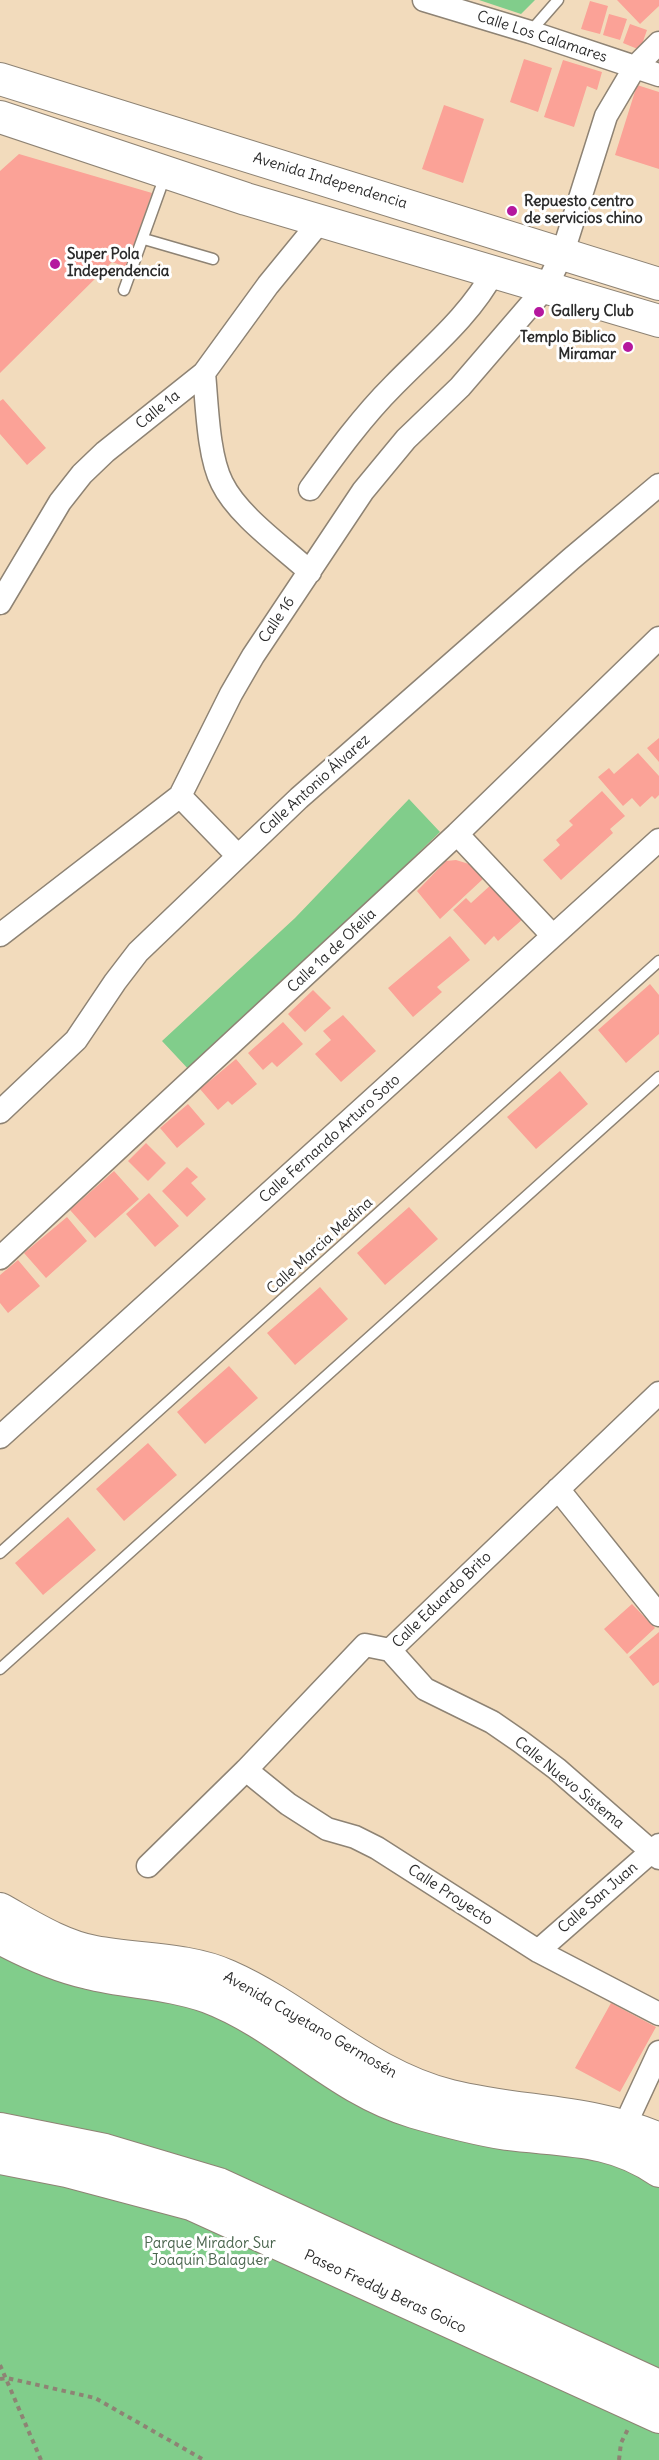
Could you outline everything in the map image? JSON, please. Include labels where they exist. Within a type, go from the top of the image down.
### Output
[{"type":"street","name":"Calle Los Calamares","points":[[424,0],[659,75]]},
{"type":"street","name":"Calle 16","points":[[0,935],[180,796],[236,684],[384,465],[406,439],[460,387],[546,287],[563,252],[606,116],[635,67],[659,43]]},
{"type":"street","name":"Avenida Independencia","points":[[0,79],[195,141],[563,252],[659,284]]},
{"type":"street","points":[[1,119],[175,175],[659,321]]},
{"type":"street","points":[[175,175],[195,141]]},
{"type":"street","name":"Calle 1a","points":[[0,603],[60,502],[82,474],[105,452],[204,373],[268,285],[322,219]]},
{"type":"street","points":[[310,489],[360,422],[452,327],[485,289],[494,271]]},
{"type":"street","points":[[204,373],[210,436],[221,482],[237,504],[310,573]]},
{"type":"street","name":"Calle Antonio Álvarez","points":[[0,1112],[76,1040],[138,952],[298,798],[562,567],[659,486]]},
{"type":"street","name":"Calle 1a de Ofelia","points":[[0,1258],[457,834],[659,638]]},
{"type":"street","points":[[180,796],[238,856]]},
{"type":"street","points":[[457,834],[553,936]]},
{"type":"street","name":"Calle Fernando Arturo Soto","points":[[0,1437],[659,840]]},
{"type":"street","name":"Calle Eduardo Brito","points":[[148,1866],[246,1770],[365,1645],[390,1650],[659,1393]]},
{"type":"street","points":[[558,1489],[659,1615]]},
{"type":"street","name":"Calle Nuevo Sistema","points":[[390,1650],[425,1689],[492,1722],[521,1742],[558,1769],[657,1852]]},
{"type":"street","name":"Calle Proyecto","points":[[246,1770],[288,1804],[327,1829],[355,1837],[377,1848],[538,1951],[659,2014]]},
{"type":"street","name":"Calle San Juan","points":[[538,1951],[657,1852]]},
{"type":"street","name":"Avenida Cayetano Germosén","points":[[0,1909],[53,1937],[92,1952],[170,1962],[228,1975],[274,2001],[385,2071],[423,2088],[452,2096],[625,2125],[659,2139]]},
{"type":"street","name":"Avenida Cayetano Germosén","points":[[0,1938],[47,1961],[87,1973],[159,1984],[210,1998],[247,2017],[362,2091],[410,2111],[454,2123],[506,2133],[602,2144],[640,2157],[659,2171]]},
{"type":"street","points":[[625,2125],[659,2052]]},
{"type":"street","name":"Paseo Freddy Beras Goico","points":[[0,2129],[105,2150],[219,2184],[659,2386]]},
{"type":"street","name":"Paseo Freddy Beras Goico","points":[[0,2158],[78,2174],[191,2204],[645,2420]]},
{"type":"lane","points":[[530,32],[558,0]]},
{"type":"lane","points":[[124,290],[144,239],[175,175]]},
{"type":"lane","points":[[144,239],[213,259]]},
{"type":"lane","name":"Calle Marcia Medina","points":[[0,1553],[659,961]]},
{"type":"lane","points":[[0,1669],[659,1077]]},
{"type":"path","points":[[0,2365],[41,2460]]},
{"type":"path","points":[[0,2379],[7,2378],[95,2398],[204,2460]]},
{"type":"path","points":[[619,2460],[621,2442],[645,2420]]},
{"type":"green space","points":[[479,0],[535,0],[521,14]]},
{"type":"green space","points":[[409,799],[440,832],[191,1072],[162,1041],[295,918]]},
{"type":"green space","name":"Parque Mirador Sur Joaquín Balaguer","points":[[0,1949],[158,1995],[659,2183],[659,2460],[0,2460]]},
{"type":"building","points":[[617,0],[659,0],[659,6],[640,24]]},
{"type":"building","points":[[590,1],[608,6],[600,34],[581,29]]},
{"type":"building","points":[[609,14],[627,19],[620,40],[603,35]]},
{"type":"building","points":[[630,24],[647,30],[640,50],[623,43]]},
{"type":"building","points":[[524,59],[552,68],[538,112],[510,102]]},
{"type":"building","points":[[563,60],[602,72],[597,90],[587,86],[574,127],[544,117]]},
{"type":"building","points":[[637,85],[659,92],[659,169],[615,155]]},
{"type":"building","points":[[444,105],[484,119],[463,183],[422,169]]},
{"type":"building","name":"Super Pola Independencia","points":[[19,154],[152,193],[126,267],[112,262],[0,373],[0,171]]},
{"type":"building","points":[[3,399],[46,448],[27,465],[0,434],[0,401]]},
{"type":"building","points":[[659,738],[659,762],[647,748]]},
{"type":"building","points":[[638,753],[659,776],[659,795],[655,799],[652,796],[640,807],[632,798],[623,806],[598,777],[609,768],[614,774]]},
{"type":"building","points":[[602,791],[625,816],[610,829],[613,833],[561,880],[543,860],[560,845],[556,840],[573,825],[569,821]]},
{"type":"building","points":[[456,860],[469,864],[484,878],[440,919],[417,891],[446,861]]},
{"type":"building","points":[[493,883],[524,918],[498,941],[494,936],[485,945],[453,910],[466,898],[471,903]]},
{"type":"building","points":[[450,936],[470,960],[437,987],[442,992],[413,1017],[388,988]]},
{"type":"building","points":[[650,984],[659,995],[659,1034],[626,1063],[598,1030]]},
{"type":"building","points":[[313,990],[331,1008],[305,1032],[288,1014]]},
{"type":"building","points":[[343,1015],[376,1051],[341,1082],[315,1054],[331,1040],[323,1031]]},
{"type":"building","points":[[283,1022],[303,1044],[277,1067],[272,1062],[263,1070],[248,1053]]},
{"type":"building","points":[[236,1059],[257,1084],[232,1105],[228,1101],[218,1110],[200,1089]]},
{"type":"building","points":[[560,1071],[588,1104],[536,1149],[507,1117]]},
{"type":"building","points":[[188,1104],[205,1124],[177,1148],[160,1128]]},
{"type":"building","points":[[146,1143],[166,1163],[148,1181],[128,1161]]},
{"type":"building","points":[[187,1167],[198,1177],[191,1183],[206,1199],[187,1217],[162,1191]]},
{"type":"building","points":[[114,1171],[139,1199],[95,1238],[70,1210]]},
{"type":"building","points":[[149,1193],[179,1226],[155,1247],[126,1214]]},
{"type":"building","points":[[409,1207],[438,1239],[385,1285],[357,1253]]},
{"type":"building","points":[[67,1217],[87,1241],[46,1278],[24,1253]]},
{"type":"building","points":[[18,1260],[40,1286],[8,1313],[0,1303],[0,1275]]},
{"type":"building","points":[[320,1287],[348,1319],[295,1365],[267,1333]]},
{"type":"building","points":[[229,1366],[258,1398],[205,1444],[177,1412]]},
{"type":"building","points":[[148,1443],[177,1475],[124,1521],[96,1489]]},
{"type":"building","points":[[68,1517],[96,1550],[43,1595],[15,1563]]},
{"type":"building","points":[[632,1604],[655,1628],[627,1654],[604,1629]]},
{"type":"building","points":[[659,1632],[659,1682],[653,1686],[629,1657]]},
{"type":"building","points":[[611,2003],[656,2027],[620,2092],[575,2068]]},
{"type":"place","name":"Repuesto centro de servicios chino","points":[[512,211]]},
{"type":"place","name":"Super Pola Independencia","points":[[55,264]]},
{"type":"place","name":"Gallery Club","points":[[539,312]]},
{"type":"place","name":"Templo Biblico Miramar","points":[[628,347]]}]
